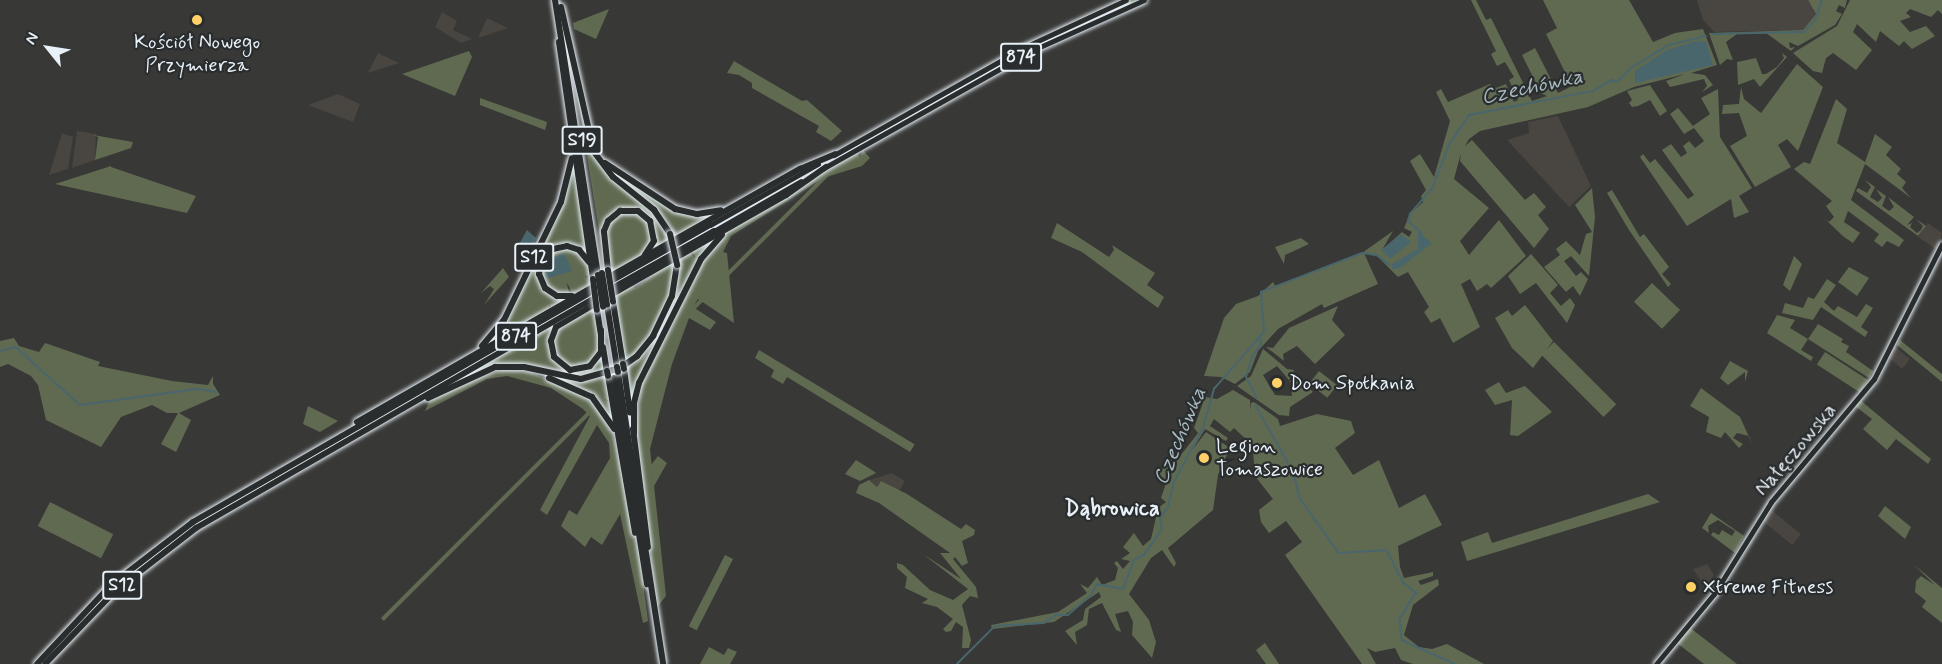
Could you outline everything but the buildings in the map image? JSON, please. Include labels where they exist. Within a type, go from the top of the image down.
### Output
[{"type":"highway","points":[[558,5],[585,120],[596,151],[609,167],[667,206],[696,214],[735,205]]},
{"type":"highway","name":"S12","points":[[37,664],[96,599],[153,550],[216,507],[465,359],[498,329],[567,189],[571,139],[559,60],[558,5]]},
{"type":"highway","name":"S19","points":[[558,5],[661,664]]},
{"type":"highway","points":[[369,427],[477,373],[496,367],[524,367],[577,379],[620,368],[638,356],[655,334],[672,296],[677,265],[670,234],[652,207],[601,163],[585,120]]},
{"type":"highway","points":[[571,139],[591,270]]},
{"type":"highway","points":[[465,359],[800,169],[836,154]]},
{"type":"highway","points":[[605,306],[601,330],[601,352],[590,366],[570,370],[554,357],[550,341],[559,325],[736,223],[826,167]]},
{"type":"highway","points":[[636,262],[651,248],[654,230],[643,214],[623,210],[610,218],[603,231],[600,274],[615,370],[619,446],[630,510],[643,559]]},
{"type":"highway","points":[[648,568],[647,526],[634,433],[634,403],[641,378],[705,253],[736,223]]},
{"type":"highway","name":"874","points":[[369,427],[712,228]]},
{"type":"highway","name":"874","points":[[321,446],[712,228]]},
{"type":"highway","points":[[584,291],[564,297],[552,294],[542,283],[541,263],[553,249],[567,246],[582,252],[591,270],[600,274]]},
{"type":"highway","points":[[601,330],[634,433]]},
{"type":"highway","points":[[496,367],[528,370],[584,392],[607,414],[619,446]]},
{"type":"highway","name":"S19","points":[[615,370],[648,568],[661,664]]},
{"type":"highway","name":"S12","points":[[45,664],[101,604],[171,546],[235,504],[369,427]]},
{"type":"main road","name":"874","points":[[712,228],[853,144],[1027,46],[1126,0]]},
{"type":"main road","name":"874","points":[[712,228],[826,167],[1037,48],[1144,0]]},
{"type":"main road","name":"Nałęczowska","points":[[1656,664],[1714,594],[1771,502],[1874,379],[1942,244]]},
{"type":"shaded area","points":[[1697,0],[1808,0],[1816,14],[1803,30],[1714,32],[1703,20]]},
{"type":"shaded area","points":[[442,12],[457,21],[453,30],[472,39],[461,43],[435,27]]},
{"type":"shaded area","points":[[487,18],[508,28],[478,38]]},
{"type":"shaded area","points":[[378,53],[399,63],[368,73]]},
{"type":"shaded area","points":[[338,94],[360,104],[353,122],[308,105]]},
{"type":"shaded area","points":[[1558,116],[1591,186],[1569,207],[1507,140],[1529,133],[1528,122]]},
{"type":"shaded area","points":[[77,131],[96,134],[95,160],[72,168]]},
{"type":"shaded area","points":[[62,133],[73,137],[68,169],[49,175]]},
{"type":"shaded area","points":[[1928,223],[1942,233],[1937,250],[1918,237]]},
{"type":"shaded area","points":[[1894,346],[1910,359],[1902,369],[1888,357]]},
{"type":"shaded area","points":[[892,473],[905,481],[899,491],[881,481],[877,487],[869,480]]},
{"type":"shaded area","points":[[1770,509],[1801,534],[1792,545],[1761,520]]},
{"type":"shaded area","points":[[1707,564],[1714,575],[1705,587],[1693,569]]},
{"type":"green space","points":[[1130,0],[1140,0],[1047,41],[866,143],[863,140],[996,64]]},
{"type":"green space","points":[[1471,0],[1476,0],[1486,20],[1491,18],[1532,101],[1547,96],[1541,93],[1522,55],[1535,48],[1558,93],[1572,86],[1546,34],[1557,28],[1543,0],[1629,0],[1653,42],[1675,33],[1703,29],[1717,65],[1691,73],[1705,75],[1713,85],[1702,92],[1707,86],[1704,79],[1670,87],[1666,81],[1685,74],[1634,87],[1588,107],[1480,131],[1469,139],[1465,146],[1472,140],[1525,200],[1534,193],[1546,207],[1538,215],[1549,229],[1534,248],[1460,161],[1461,153],[1454,179],[1489,208],[1460,241],[1469,255],[1499,220],[1526,256],[1491,288],[1487,284],[1477,291],[1470,279],[1461,284],[1480,327],[1453,343],[1440,318],[1431,323],[1424,312],[1429,307],[1408,272],[1398,277],[1377,256],[1364,253],[1378,284],[1324,308],[1322,304],[1278,329],[1258,351],[1250,372],[1235,384],[1221,377],[1204,376],[1224,318],[1236,304],[1258,296],[1273,282],[1275,286],[1362,253],[1393,231],[1382,250],[1402,232],[1409,237],[1412,232],[1404,228],[1410,214],[1423,202],[1421,196],[1426,190],[1410,161],[1420,154],[1434,177],[1450,121],[1436,92],[1441,89],[1448,102],[1490,84],[1496,88],[1506,84],[1514,102],[1518,100],[1509,80],[1514,77],[1505,62],[1497,66],[1491,54],[1496,51]]},
{"type":"green space","points":[[1808,0],[1847,0],[1845,8],[1839,5],[1836,11],[1842,14],[1835,25],[1798,46],[1789,42],[1790,48],[1795,47],[1791,51],[1766,33],[1737,34],[1726,42],[1733,60],[1727,59],[1720,65],[1709,33],[1803,30],[1816,14]]},
{"type":"green space","points":[[1850,0],[1942,0],[1942,14],[1938,10],[1931,17],[1910,9],[1906,13],[1911,17],[1900,21],[1910,32],[1926,26],[1935,36],[1912,49],[1904,41],[1899,46],[1880,31],[1876,42],[1857,24],[1853,32],[1872,50],[1856,70],[1833,53],[1826,58],[1822,73],[1813,71],[1793,53],[1837,26]]},
{"type":"green space","points":[[609,9],[596,39],[574,29],[573,23]]},
{"type":"green space","points":[[569,43],[593,153],[644,202],[670,241],[650,253],[654,225],[632,209],[606,221],[605,268]]},
{"type":"green space","points":[[469,51],[472,57],[455,96],[402,74]]},
{"type":"green space","points":[[1782,53],[1787,57],[1760,87],[1754,79],[1738,85],[1737,62],[1756,58],[1762,74],[1766,74],[1777,67],[1784,58]]},
{"type":"green space","points":[[734,61],[802,101],[807,100],[842,131],[831,141],[816,132],[819,126],[752,88],[752,83],[739,75],[727,73]]},
{"type":"green space","points":[[1797,64],[1823,87],[1798,151],[1787,139],[1778,145],[1791,167],[1755,187],[1730,146],[1747,136],[1739,113],[1722,114],[1723,105],[1739,104],[1741,87],[1744,99],[1761,113]]},
{"type":"green space","points":[[1650,85],[1667,111],[1660,116],[1650,100],[1632,107],[1629,103],[1632,100],[1627,91]]},
{"type":"green space","points":[[1718,89],[1720,137],[1752,188],[1739,196],[1749,212],[1734,218],[1731,199],[1687,226],[1640,157],[1643,154],[1650,163],[1655,159],[1688,199],[1694,195],[1662,150],[1671,144],[1681,157],[1687,153],[1683,146],[1689,141],[1695,148],[1704,141],[1694,128],[1684,134],[1670,114],[1678,108],[1693,126],[1710,114],[1701,98]]},
{"type":"green space","points":[[480,98],[547,122],[545,130],[480,105]]},
{"type":"green space","points":[[1836,99],[1847,109],[1837,143],[1865,162],[1875,134],[1892,147],[1886,155],[1901,169],[1897,174],[1906,182],[1902,188],[1911,198],[1865,164],[1851,200],[1904,240],[1899,247],[1887,241],[1882,247],[1874,241],[1879,234],[1848,211],[1844,222],[1860,233],[1853,243],[1844,237],[1825,219],[1829,222],[1834,217],[1826,206],[1832,201],[1794,169],[1804,162],[1810,164]]},
{"type":"green space","points":[[93,135],[133,142],[131,148],[95,160],[98,137]]},
{"type":"green space","points":[[854,145],[857,148],[384,621],[381,618]]},
{"type":"green space","points":[[863,150],[870,158],[862,166],[823,178],[731,236],[723,252],[727,253],[734,323],[698,299],[693,307],[716,322],[710,330],[689,318],[672,364],[650,449],[666,596],[657,607],[636,433],[641,384],[706,254],[722,236],[827,169],[857,153],[860,157]]},
{"type":"green space","points":[[574,162],[588,258],[569,245],[543,256],[541,284],[568,298],[552,308],[549,305],[549,309],[484,347],[498,331],[557,214],[570,183]]},
{"type":"green space","points":[[604,164],[674,210],[719,213],[674,239],[673,230],[658,210]]},
{"type":"green space","points":[[111,166],[196,196],[187,213],[55,184]]},
{"type":"green space","points":[[1865,180],[1875,187],[1870,197],[1878,202],[1882,198],[1876,189],[1886,196],[1882,206],[1889,211],[1894,207],[1888,197],[1914,217],[1907,225],[1912,223],[1910,227],[1917,233],[1923,226],[1916,219],[1926,226],[1918,236],[1856,191],[1858,188],[1867,193],[1871,187]]},
{"type":"green space","points":[[1592,188],[1595,217],[1589,276],[1571,256],[1564,261],[1576,276],[1581,272],[1588,279],[1580,296],[1573,286],[1566,292],[1544,267],[1560,255],[1556,249],[1566,241],[1580,255],[1586,234],[1592,232],[1575,205]]},
{"type":"green space","points":[[1612,190],[1640,237],[1644,234],[1669,267],[1662,274],[1671,284],[1668,287],[1607,193]]},
{"type":"green space","points":[[620,213],[641,214],[649,222],[653,238],[645,253],[610,274],[613,265],[609,264],[607,225]]},
{"type":"green space","points":[[1057,223],[1109,257],[1114,250],[1112,245],[1155,273],[1147,285],[1164,297],[1158,308],[1082,252],[1051,238]]},
{"type":"green space","points":[[721,234],[712,242],[642,374],[632,410],[626,367],[653,341],[671,306],[679,268],[683,267],[679,258],[689,252],[695,258],[693,252]]},
{"type":"green space","points":[[1301,238],[1309,244],[1285,255],[1284,264],[1275,247]]},
{"type":"green space","points":[[560,248],[575,249],[589,267],[590,275],[585,276],[591,285],[573,294],[567,283],[569,294],[560,296],[544,285],[541,269],[546,257]]},
{"type":"green space","points":[[1531,254],[1558,285],[1550,293],[1561,306],[1570,298],[1575,305],[1567,323],[1536,283],[1520,294],[1508,276]]},
{"type":"green space","points":[[1794,256],[1802,264],[1790,291],[1783,285]]},
{"type":"green space","points":[[674,260],[671,295],[646,344],[626,363],[615,305],[619,303],[613,295],[632,286],[635,288]]},
{"type":"green space","points":[[1849,267],[1869,278],[1857,296],[1838,282]]},
{"type":"green space","points":[[503,268],[509,277],[484,305],[494,289],[490,286],[481,293]]},
{"type":"green space","points":[[1827,279],[1836,285],[1824,302],[1834,311],[1838,306],[1857,317],[1866,304],[1873,308],[1861,327],[1868,332],[1865,337],[1821,307],[1813,320],[1782,313],[1785,303],[1803,308],[1808,297],[1814,299]]},
{"type":"green space","points":[[1652,283],[1680,310],[1662,329],[1634,302]]},
{"type":"green space","points":[[1525,305],[1553,341],[1533,368],[1512,348],[1495,318],[1508,310],[1512,316]]},
{"type":"green space","points":[[595,306],[592,315],[596,316],[600,350],[590,365],[572,368],[558,359],[560,356],[557,357],[552,345],[558,329]]},
{"type":"green space","points":[[1338,306],[1332,320],[1345,335],[1315,364],[1297,346],[1283,354],[1284,361],[1266,347],[1273,348],[1289,328]]},
{"type":"green space","points":[[1777,315],[1795,320],[1790,328],[1808,339],[1801,350],[1813,357],[1811,361],[1767,333]]},
{"type":"green space","points":[[561,320],[551,353],[577,371],[586,369],[603,350],[606,373],[580,377],[533,367],[489,367],[422,399]]},
{"type":"green space","points":[[1818,324],[1843,339],[1841,342],[1849,346],[1846,352],[1873,371],[1869,378],[1808,339]]},
{"type":"green space","points":[[14,338],[19,346],[39,352],[45,343],[100,362],[98,366],[172,381],[208,385],[213,376],[213,384],[220,395],[179,413],[191,420],[176,452],[161,444],[178,413],[167,413],[152,405],[121,417],[101,447],[46,420],[38,385],[31,376],[8,364],[0,367],[0,341]]},
{"type":"green space","points":[[1900,340],[1942,374],[1942,382],[1897,345]]},
{"type":"green space","points":[[1554,342],[1616,404],[1603,417],[1541,355]]},
{"type":"green space","points":[[1263,349],[1287,369],[1294,370],[1289,380],[1277,366],[1263,375],[1275,395],[1292,396],[1291,386],[1295,382],[1289,382],[1297,376],[1313,392],[1290,407],[1289,416],[1279,415],[1237,386],[1251,376]]},
{"type":"green space","points":[[759,350],[915,444],[910,452],[787,377],[783,384],[771,377],[774,370],[755,358]]},
{"type":"green space","points":[[1825,352],[1868,380],[1860,392],[1817,365]]},
{"type":"green space","points":[[1730,361],[1748,371],[1745,382],[1745,372],[1728,385],[1720,378]]},
{"type":"green space","points":[[503,370],[530,372],[587,396],[612,427],[639,554],[648,621],[643,623],[620,514],[602,545],[591,537],[585,547],[561,526],[569,510],[577,515],[610,458],[609,443],[597,425],[547,515],[540,510],[590,416],[583,409],[551,388],[507,376],[487,379],[425,411],[429,402],[466,382]]},
{"type":"green space","points":[[1319,371],[1337,385],[1327,398],[1309,384]]},
{"type":"green space","points":[[550,376],[578,381],[607,377],[609,401],[601,397],[610,403],[614,425],[597,400]]},
{"type":"green space","points":[[1499,382],[1506,393],[1525,386],[1552,412],[1518,436],[1510,435],[1512,400],[1495,405],[1485,390]]},
{"type":"green space","points":[[1701,388],[1740,417],[1748,436],[1737,433],[1733,438],[1743,444],[1739,448],[1725,432],[1721,438],[1706,432],[1709,417],[1690,406]]},
{"type":"green space","points":[[1233,390],[1250,400],[1253,446],[1234,428],[1230,432],[1214,419],[1210,426],[1228,438],[1226,441],[1205,429],[1193,449],[1206,432],[1227,446],[1228,452],[1218,475],[1213,510],[1168,548],[1176,563],[1174,567],[1162,550],[1151,558],[1129,594],[1149,620],[1156,642],[1152,658],[1132,635],[1133,622],[1128,611],[1115,614],[1121,632],[1116,630],[1102,603],[1089,609],[1087,625],[1075,632],[1077,645],[1065,631],[1083,620],[1085,609],[1101,597],[1099,592],[1054,622],[992,629],[991,625],[1058,612],[1087,593],[1080,584],[1088,588],[1097,577],[1102,585],[1115,580],[1118,568],[1114,563],[1117,561],[1123,569],[1130,561],[1121,559],[1130,553],[1123,547],[1134,533],[1143,546],[1151,539],[1157,513],[1150,509],[1152,504],[1158,508],[1166,502],[1161,498],[1167,480],[1158,477],[1169,457],[1177,460],[1198,433],[1194,428],[1205,397],[1217,399]]},
{"type":"green space","points":[[1860,400],[1931,459],[1928,464],[1896,439],[1887,450],[1863,429],[1872,419],[1855,406]]},
{"type":"green space","points":[[1254,402],[1278,419],[1280,426],[1317,414],[1351,421],[1355,433],[1335,448],[1353,475],[1379,460],[1399,508],[1425,494],[1442,525],[1398,546],[1400,567],[1404,578],[1433,572],[1433,576],[1418,581],[1421,585],[1438,579],[1439,585],[1413,605],[1404,635],[1419,647],[1432,649],[1447,644],[1484,664],[1413,664],[1401,660],[1395,648],[1375,652],[1367,648],[1376,664],[1362,664],[1285,555],[1302,542],[1286,521],[1269,533],[1261,522],[1259,510],[1273,499],[1255,476],[1250,413],[1251,403]]},
{"type":"green space","points":[[308,406],[338,421],[320,432],[303,424]]},
{"type":"green space","points":[[658,456],[667,463],[653,488],[651,465]]},
{"type":"green space","points":[[856,460],[876,473],[860,481],[845,474]]},
{"type":"green space","points":[[869,480],[877,487],[881,481],[907,494],[961,529],[966,524],[975,530],[974,535],[962,541],[968,563],[962,566],[955,557],[953,559],[976,587],[978,598],[970,596],[962,605],[971,640],[969,648],[962,648],[963,627],[956,622],[951,631],[946,632],[943,629],[953,619],[937,607],[922,603],[928,599],[905,588],[907,577],[897,568],[897,563],[903,565],[930,590],[953,600],[968,589],[923,554],[961,579],[940,553],[950,553],[879,503],[856,493],[859,485]]},
{"type":"green space","points":[[1648,494],[1660,502],[1467,561],[1461,542],[1488,532],[1492,543]]},
{"type":"green space","points":[[50,502],[113,534],[101,558],[38,526]]},
{"type":"green space","points":[[1885,506],[1911,527],[1905,539],[1878,516]]},
{"type":"green space","points":[[1711,513],[1744,536],[1735,553],[1711,535],[1713,532],[1719,535],[1722,530],[1732,536],[1735,531],[1718,520],[1708,526],[1709,533],[1702,528]]},
{"type":"green space","points":[[725,555],[733,559],[697,630],[689,626]]},
{"type":"green space","points":[[1913,564],[1942,588],[1942,623],[1922,607],[1926,601],[1915,592],[1916,581],[1921,576],[1935,585]]},
{"type":"green space","points":[[1689,627],[1737,664],[1704,664],[1677,643]]},
{"type":"green space","points":[[1265,643],[1279,664],[1266,664],[1256,650]]},
{"type":"green space","points":[[709,647],[724,655],[728,648],[737,652],[730,664],[700,664]]},
{"type":"water","points":[[1697,41],[1706,42],[1713,65],[1635,83],[1635,71],[1667,50]]},
{"type":"water","points":[[527,230],[536,238],[527,257],[518,246]]},
{"type":"water","points":[[1418,232],[1432,243],[1400,268],[1392,269],[1392,264],[1418,249]]},
{"type":"water","points":[[1401,234],[1411,242],[1390,259],[1381,250]]},
{"type":"water","points":[[564,253],[572,271],[545,279],[548,260]]},
{"type":"waterway","name":"Czechówka","points":[[1712,34],[1804,32],[1815,20],[1822,0]]},
{"type":"waterway","name":"Czechówka","points":[[1422,234],[1408,221],[1410,214],[1432,189],[1449,145],[1469,115],[1593,91],[1612,80],[1617,82],[1631,68],[1669,45],[1706,36]]},
{"type":"waterway","name":"Czechówka","points":[[957,664],[995,626],[1044,623],[1056,615],[1068,615],[1091,595],[1097,584],[1123,589],[1134,560],[1144,555],[1162,529],[1160,518],[1168,507],[1174,482],[1203,428],[1214,389],[1264,332],[1261,292],[1362,253],[1377,255],[1390,265]]},
{"type":"waterway","points":[[1257,399],[1246,377],[1252,357],[1261,344],[1260,336]]},
{"type":"waterway","points":[[0,351],[16,347],[80,405],[199,389],[216,392]]},
{"type":"waterway","points":[[1256,404],[1259,411]]},
{"type":"waterway","points":[[1260,413],[1293,471],[1300,498],[1339,553],[1387,550],[1404,583],[1416,593],[1400,620],[1402,640],[1455,664]]},
{"type":"place","name":"Kościół Nowego Przymierza","points":[[197,20]]},
{"type":"place","name":"Dom Spotkania","points":[[1277,383]]},
{"type":"place","name":"Legion Tomaszowice","points":[[1204,458]]},
{"type":"place","name":"Xtreme Fitness","points":[[1691,587]]},
{"type":"district","name":"Dąbrowica","points":[[1112,510]]}]
